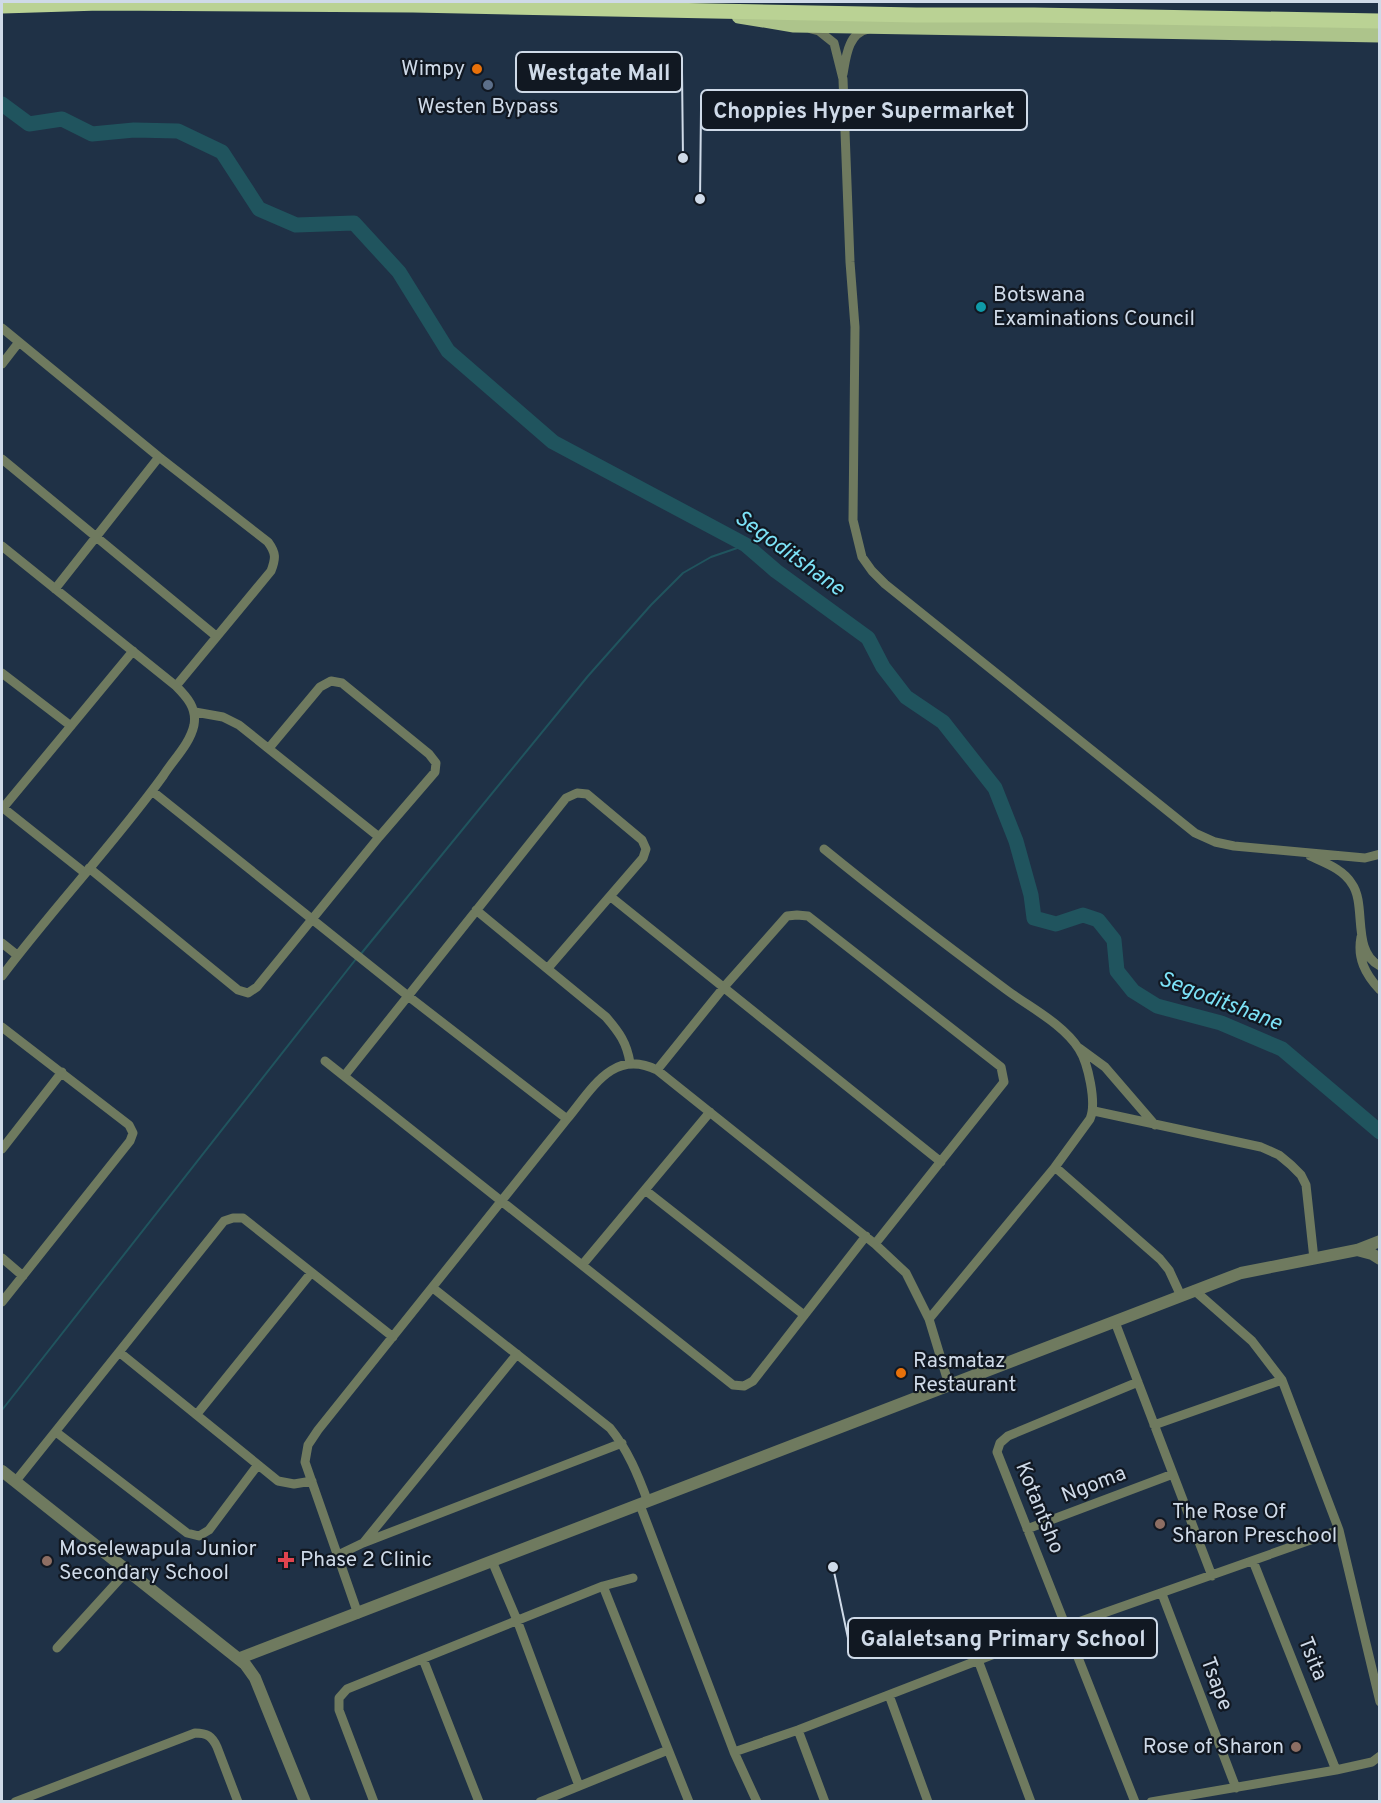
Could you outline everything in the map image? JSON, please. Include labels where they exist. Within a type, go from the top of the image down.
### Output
[{"type":"highway","points":[[2,6],[100,3],[413,5],[1380,21]]},
{"type":"main road","points":[[706,11],[794,25],[1380,35]]},
{"type":"street","points":[[794,25],[819,31],[834,43],[843,79],[850,262],[855,327],[853,520],[862,557],[885,584],[1195,833],[1215,842],[1302,852],[1365,858],[1380,854]]},
{"type":"street","points":[[843,79],[849,48],[854,38],[863,30],[879,27]]},
{"type":"street","points":[[2,328],[159,457],[268,542],[274,551],[275,560],[271,571],[176,686]]},
{"type":"street","points":[[2,364],[19,342]]},
{"type":"street","points":[[55,589],[159,457]]},
{"type":"street","points":[[2,459],[216,636]]},
{"type":"street","points":[[2,546],[176,686],[189,699],[195,712],[190,737],[152,791],[2,976]]},
{"type":"street","points":[[133,651],[2,808],[87,870],[238,990],[248,993],[256,987],[435,772],[436,763],[429,754],[351,690],[342,683],[331,681],[320,687],[269,748]]},
{"type":"street","points":[[2,673],[72,726]]},
{"type":"street","points":[[195,712],[223,717],[239,725],[379,837]]},
{"type":"street","points":[[152,791],[408,996],[567,1119]]},
{"type":"street","points":[[345,1076],[567,798],[577,793],[587,794],[642,840],[646,849],[643,858],[548,968]]},
{"type":"street","points":[[824,849],[875,892],[1010,993],[1052,1021],[1079,1048],[1105,1067],[1155,1125]]},
{"type":"street","points":[[1302,852],[1336,868],[1354,887],[1361,937],[1372,961],[1380,966]]},
{"type":"street","points":[[610,897],[941,1162]]},
{"type":"street","points":[[476,910],[606,1017],[622,1035],[628,1049],[630,1063]]},
{"type":"street","points":[[657,1070],[724,987],[787,916],[808,916],[1001,1067],[1004,1082],[875,1244]]},
{"type":"street","points":[[1361,937],[1359,949],[1363,966],[1380,990]]},
{"type":"street","points":[[2,943],[17,955]]},
{"type":"street","points":[[2,1027],[129,1125],[132,1133],[130,1141],[2,1302]]},
{"type":"street","points":[[929,1319],[1055,1167],[1090,1119],[1094,1111],[1093,1099],[1086,1065],[1079,1048]]},
{"type":"street","points":[[326,1061],[733,1385],[744,1386],[753,1381],[866,1236]]},
{"type":"street","points":[[358,1614],[305,1462],[308,1445],[567,1119],[604,1074],[614,1067],[630,1063],[646,1064],[657,1070],[875,1244],[906,1274],[929,1319],[949,1385]]},
{"type":"street","points":[[2,1149],[62,1072]]},
{"type":"street","points":[[1094,1111],[1261,1148],[1279,1155],[1301,1175],[1306,1185],[1314,1258]]},
{"type":"street","points":[[583,1264],[710,1112]]},
{"type":"street","points":[[1055,1167],[1160,1259],[1169,1270],[1181,1296]]},
{"type":"street","points":[[645,1190],[804,1315]]},
{"type":"street","points":[[15,1482],[224,1221],[243,1218],[393,1337]]},
{"type":"street","points":[[240,1658],[1194,1290],[1241,1273],[1357,1250],[1380,1240]]},
{"type":"street","points":[[1357,1250],[1380,1259]]},
{"type":"street","points":[[2,1258],[23,1276]]},
{"type":"street","points":[[197,1414],[311,1273]]},
{"type":"street","points":[[433,1288],[610,1428],[622,1443],[633,1464],[644,1503],[735,1752],[757,1802]]},
{"type":"street","points":[[1194,1290],[1252,1341],[1282,1380],[1339,1530],[1380,1702]]},
{"type":"street","points":[[1115,1322],[1212,1576]]},
{"type":"street","points":[[119,1352],[278,1481],[294,1484],[312,1481]]},
{"type":"street","points":[[363,1543],[517,1354]]},
{"type":"street","points":[[1154,1425],[1282,1380]]},
{"type":"street","name":"Kotantsho","points":[[1135,1802],[997,1452],[1000,1443],[1008,1436],[1138,1382]]},
{"type":"street","points":[[56,1432],[187,1533],[199,1536],[209,1530],[257,1466]]},
{"type":"street","points":[[338,1555],[363,1543],[622,1443]]},
{"type":"street","points":[[2,1471],[202,1631],[240,1658],[255,1678],[305,1802]]},
{"type":"street","name":"Ngoma","points":[[1027,1529],[1173,1474]]},
{"type":"street","points":[[735,1752],[1067,1626],[1339,1530]]},
{"type":"street","points":[[492,1561],[517,1620],[579,1786]]},
{"type":"street","name":"Tsita","points":[[1253,1561],[1336,1770]]},
{"type":"street","points":[[57,1648],[127,1571]]},
{"type":"street","points":[[374,1802],[339,1710],[339,1698],[347,1689],[603,1586],[633,1578]]},
{"type":"street","points":[[603,1586],[689,1802]]},
{"type":"street","name":"Tsape","points":[[1162,1594],[1236,1788]]},
{"type":"street","points":[[423,1659],[478,1802]]},
{"type":"street","points":[[978,1660],[1031,1802]]},
{"type":"street","points":[[889,1695],[928,1802]]},
{"type":"street","points":[[798,1730],[825,1802]]},
{"type":"street","points":[[15,1802],[28,1799],[195,1733],[203,1733],[213,1739],[238,1802]]},
{"type":"street","points":[[540,1802],[668,1750]]},
{"type":"street","points":[[1151,1802],[1336,1770],[1372,1762],[1380,1756]]},
{"type":"waterway","name":"Segoditshane","points":[[2,104],[29,124],[62,119],[92,134],[134,130],[178,131],[222,152],[259,209],[296,225],[354,223],[399,272],[448,351],[553,442],[746,545],[776,571],[868,638],[883,667],[906,697],[943,722],[995,788],[1016,841],[1031,895],[1034,918],[1056,924],[1083,915],[1098,920],[1114,940],[1117,971],[1133,991],[1157,1006],[1221,1023],[1282,1049],[1380,1132]]},
{"type":"waterway","points":[[360,955],[588,676],[651,605],[683,573],[711,557],[746,545]]},
{"type":"waterway","points":[[2,1410],[356,959]]},
{"type":"place","name":"Wimpy","points":[[477,69]]},
{"type":"place","name":"Westen Bypass","points":[[488,85]]},
{"type":"place","name":"Westgate Mall","points":[[683,158]]},
{"type":"place","name":"Choppies Hyper Supermarket","points":[[700,199]]},
{"type":"place","name":"Botswana Examinations Council","points":[[981,307]]},
{"type":"place","name":"Rasmataz Restaurant","points":[[901,1373]]},
{"type":"place","name":"The Rose Of Sharon Preschool","points":[[1160,1524]]},
{"type":"place","name":"Phase 2 Clinic","points":[[286,1560]]},
{"type":"place","name":"Moselewapula Junior Secondary School","points":[[47,1561]]},
{"type":"place","name":"Galaletsang Primary School","points":[[833,1567]]},
{"type":"place","name":"Rose of Sharon","points":[[1296,1747]]}]
